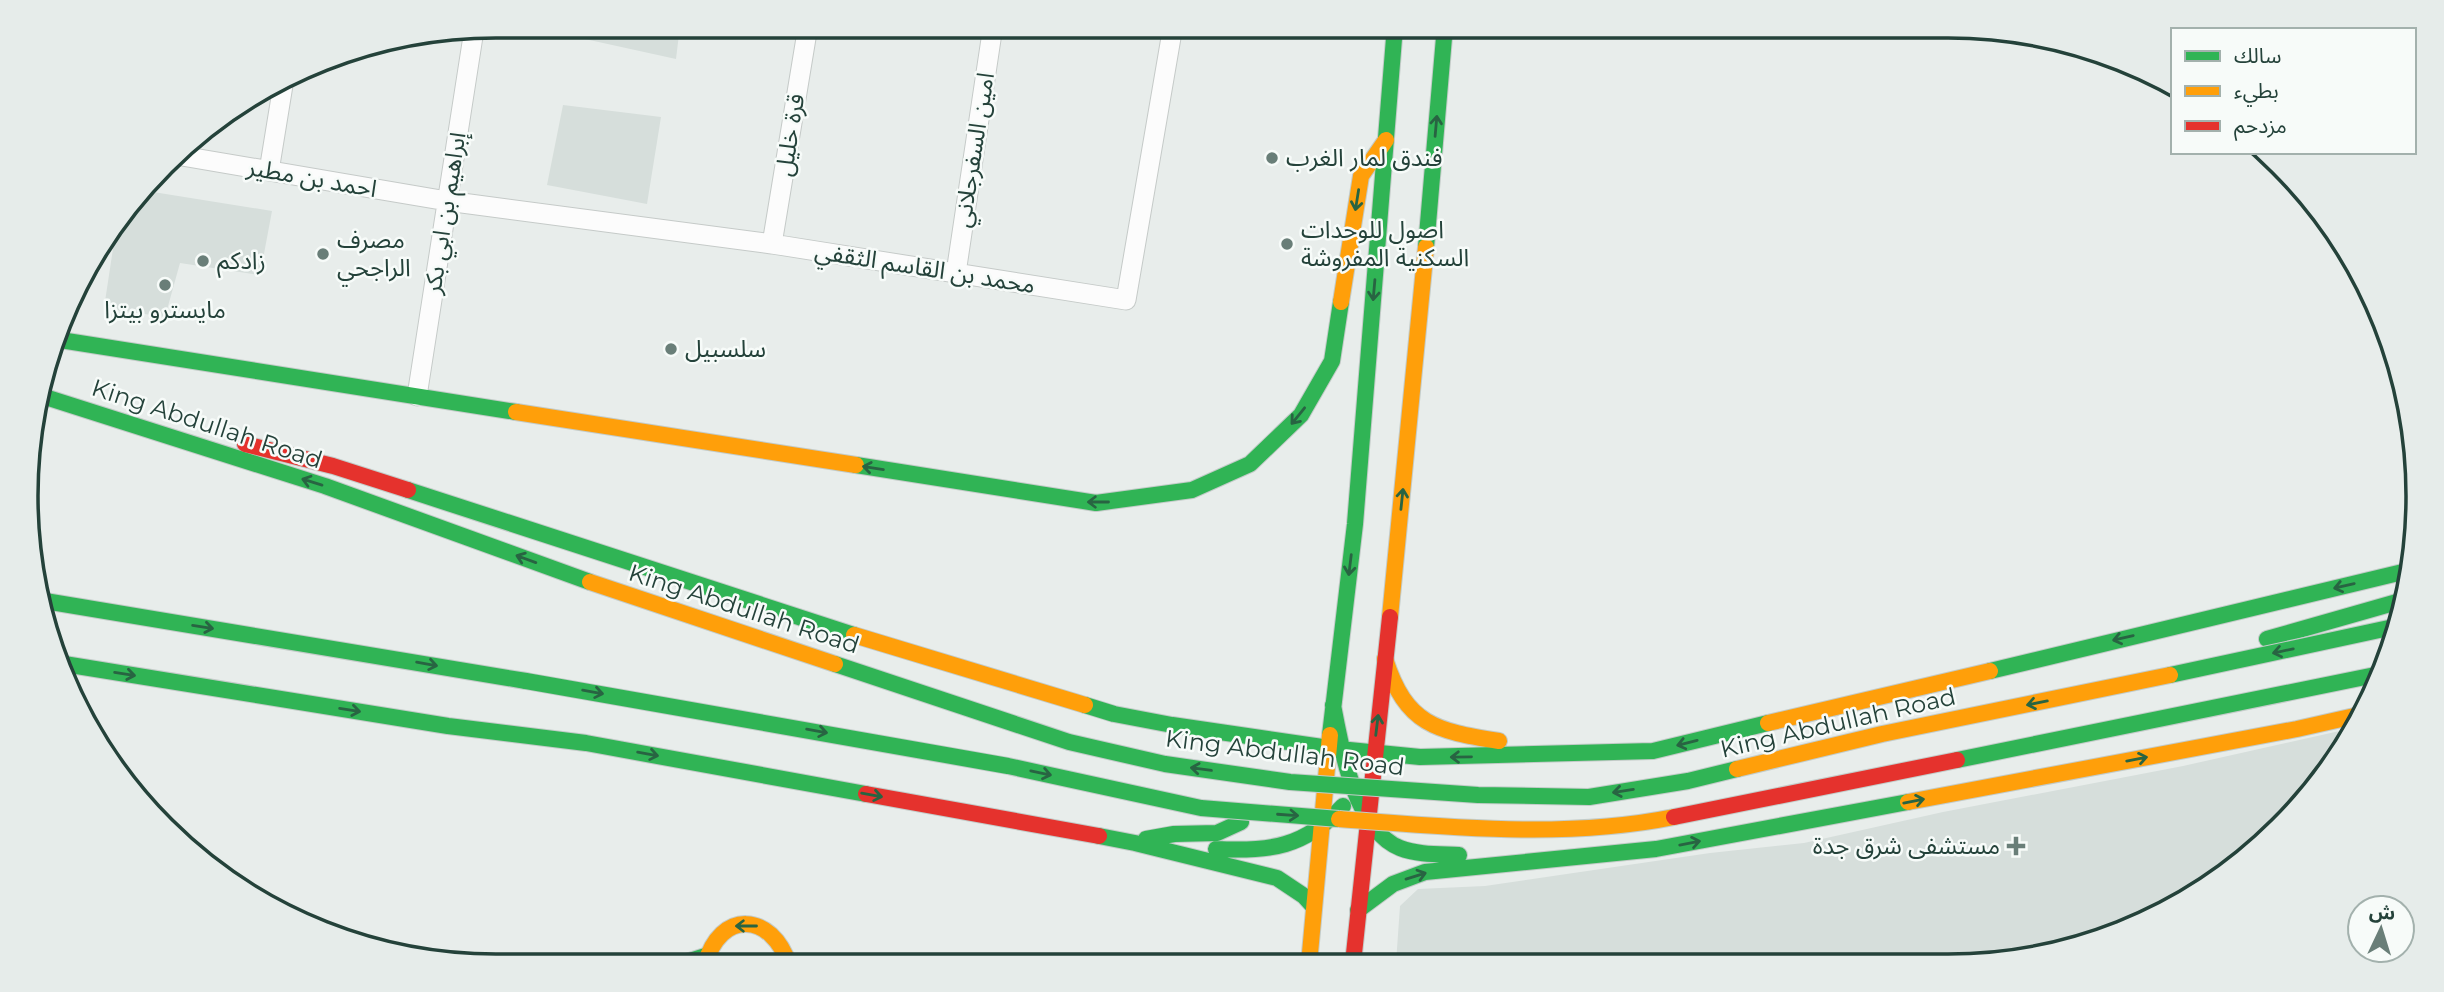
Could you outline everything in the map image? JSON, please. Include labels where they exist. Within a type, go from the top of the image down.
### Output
[{"type":"main road","points":[[1310,954],[1322,828],[1337,749],[1333,705],[1355,524],[1394,38]]},
{"type":"main road","points":[[1354,954],[1413,395],[1444,38]]},
{"type":"main road","points":[[66,341],[1096,503],[1192,490],[1250,464],[1301,415],[1332,361],[1361,176],[1386,140]]},
{"type":"main road","points":[[50,396],[333,466],[818,623],[1114,714],[1337,749],[1420,757],[1653,751],[2399,573]]},
{"type":"main road","name":"King Abdullah Road","points":[[49,397],[325,486],[590,582],[1069,742],[1165,764],[1290,782],[1478,795],[1588,797],[1688,781],[1882,734],[2385,629]]},
{"type":"main road","points":[[51,602],[526,681],[1008,766],[1202,808],[1436,826],[1555,829],[1651,822],[2368,676]]},
{"type":"main road","points":[[2080,694],[2393,603]]},
{"type":"main road","points":[[1385,659],[1388,673],[1401,699],[1431,726],[1453,734],[1583,753]]},
{"type":"main road","points":[[71,665],[448,726],[586,743],[1135,843],[1277,878],[1297,891],[1314,907]]},
{"type":"main road","points":[[1358,910],[1393,884],[1425,872],[1656,849],[2348,717]]},
{"type":"main road","points":[[1172,725],[1206,742],[1229,748]]},
{"type":"main road","points":[[1337,749],[1367,815],[1379,834],[1389,842],[1413,852],[1548,860]]},
{"type":"main road","points":[[1135,843],[1261,850],[1293,843],[1322,828],[1342,809],[1374,752]]},
{"type":"main road","points":[[1548,860],[1488,845],[1466,834],[1460,827],[1455,811],[1457,793],[1470,775],[1483,768],[1533,770],[1560,765],[1583,753]]},
{"type":"main road","points":[[1135,843],[1175,834],[1207,835],[1228,831],[1245,818],[1255,794],[1251,769],[1245,761]]},
{"type":"main road","points":[[707,954],[709,946],[724,930],[745,924],[756,925],[775,935],[787,954]]},
{"type":"street","name":"قرة خليل","points":[[772,244],[806,38]]},
{"type":"street","name":"امين السفرجلاني","points":[[956,273],[991,38]]},
{"type":"street","name":"محمد بن القاسم الثقفي","points":[[447,201],[772,244],[1126,300],[1171,38]]},
{"type":"street","name":"إبراهيم بن ابي بكر","points":[[417,396],[473,39]]},
{"type":"street","points":[[269,171],[282,92]]},
{"type":"street","name":"احمد بن مطير","points":[[188,157],[447,201]]},
{"type":"shaded area","points":[[580,38],[679,38],[676,59]]},
{"type":"shaded area","points":[[563,105],[661,117],[647,204],[547,185]]},
{"type":"shaded area","points":[[154,192],[272,211],[260,275],[180,263],[165,317],[104,308],[113,246]]},
{"type":"shaded area","name":"مستشفى شرق جدة","points":[[2340,731],[2292,798],[2272,820],[2227,859],[2177,892],[2123,919],[2037,945],[1948,954],[1397,954],[1400,906],[1418,889],[1485,886],[1710,853],[1804,843],[1943,812],[2183,766]]},
{"type":"traffic: fast","points":[[1330,735],[1355,524],[1394,38]]},
{"type":"traffic: fast","points":[[1426,247],[1444,38]]},
{"type":"traffic: fast","points":[[856,465],[1096,503],[1192,490],[1250,464],[1301,415],[1332,361],[1341,302]]},
{"type":"traffic: fast","points":[[66,341],[516,412]]},
{"type":"traffic: fast","points":[[49,398],[325,486],[590,582]]},
{"type":"traffic: fast","points":[[408,490],[854,635]]},
{"type":"traffic: fast","points":[[1990,671],[2399,573]]},
{"type":"traffic: fast","points":[[51,602],[526,681]]},
{"type":"traffic: fast","points":[[2267,639],[2393,603]]},
{"type":"traffic: fast","points":[[2170,675],[2385,629]]},
{"type":"traffic: fast","points":[[835,664],[1069,742],[1165,764],[1290,782],[1478,795],[1589,797],[1688,781],[1737,769]]},
{"type":"traffic: fast","points":[[71,665],[448,726],[586,743],[866,794]]},
{"type":"traffic: fast","points":[[1957,760],[2368,676]]},
{"type":"traffic: fast","points":[[526,681],[1008,766],[1201,808],[1339,819]]},
{"type":"traffic: fast","points":[[1085,705],[1114,714],[1172,725],[1329,748],[1420,757],[1653,751],[1768,723]]},
{"type":"traffic: fast","points":[[1333,705],[1353,786],[1372,824],[1385,838],[1400,848],[1422,853],[1459,855]]},
{"type":"traffic: fast","points":[[1358,910],[1393,884],[1425,872],[1656,849],[1908,802]]},
{"type":"traffic: fast","points":[[1216,849],[1270,848],[1286,844],[1315,830],[1343,806]]},
{"type":"traffic: fast","points":[[1146,839],[1174,834],[1217,833],[1241,822]]},
{"type":"traffic: fast","points":[[1099,836],[1277,878],[1304,896],[1314,907]]},
{"type":"traffic: slow","points":[[1341,302],[1361,176],[1386,140]]},
{"type":"traffic: slow","points":[[1390,617],[1426,247]]},
{"type":"traffic: slow","points":[[516,412],[856,465]]},
{"type":"traffic: slow","points":[[590,582],[835,664]]},
{"type":"traffic: slow","points":[[854,635],[1085,705]]},
{"type":"traffic: slow","points":[[1385,659],[1403,698],[1426,721],[1458,733],[1499,741]]},
{"type":"traffic: slow","points":[[1768,723],[1990,671]]},
{"type":"traffic: slow","points":[[1737,769],[1882,734],[2170,675]]},
{"type":"traffic: slow","points":[[1908,802],[2348,718]]},
{"type":"traffic: slow","points":[[1310,954],[1330,735]]},
{"type":"traffic: slow","points":[[1339,819],[1464,828],[1549,829],[1633,824],[1674,817]]},
{"type":"traffic: slow","points":[[709,954],[722,934],[734,926],[746,924],[759,927],[771,935],[784,954]]},
{"type":"traffic: jam","points":[[245,444],[333,466],[408,490]]},
{"type":"traffic: jam","points":[[1354,954],[1390,617]]},
{"type":"traffic: jam","points":[[1674,817],[1957,760]]},
{"type":"traffic: jam","points":[[866,794],[1099,836]]},
{"type":"place","name":"فندق لمار الغرب","points":[[1272,158]]},
{"type":"place","name":"اصول للوحدات السكنية المفروشة","points":[[1287,244]]},
{"type":"place","name":"مصرف الراجحي","points":[[323,254]]},
{"type":"place","name":"زادكم","points":[[203,261]]},
{"type":"place","name":"مايسترو بيتزا","points":[[165,285]]},
{"type":"place","name":"سلسبيل","points":[[671,349]]},
{"type":"place","name":"مستشفى شرق جدة","points":[[2016,846]]}]
